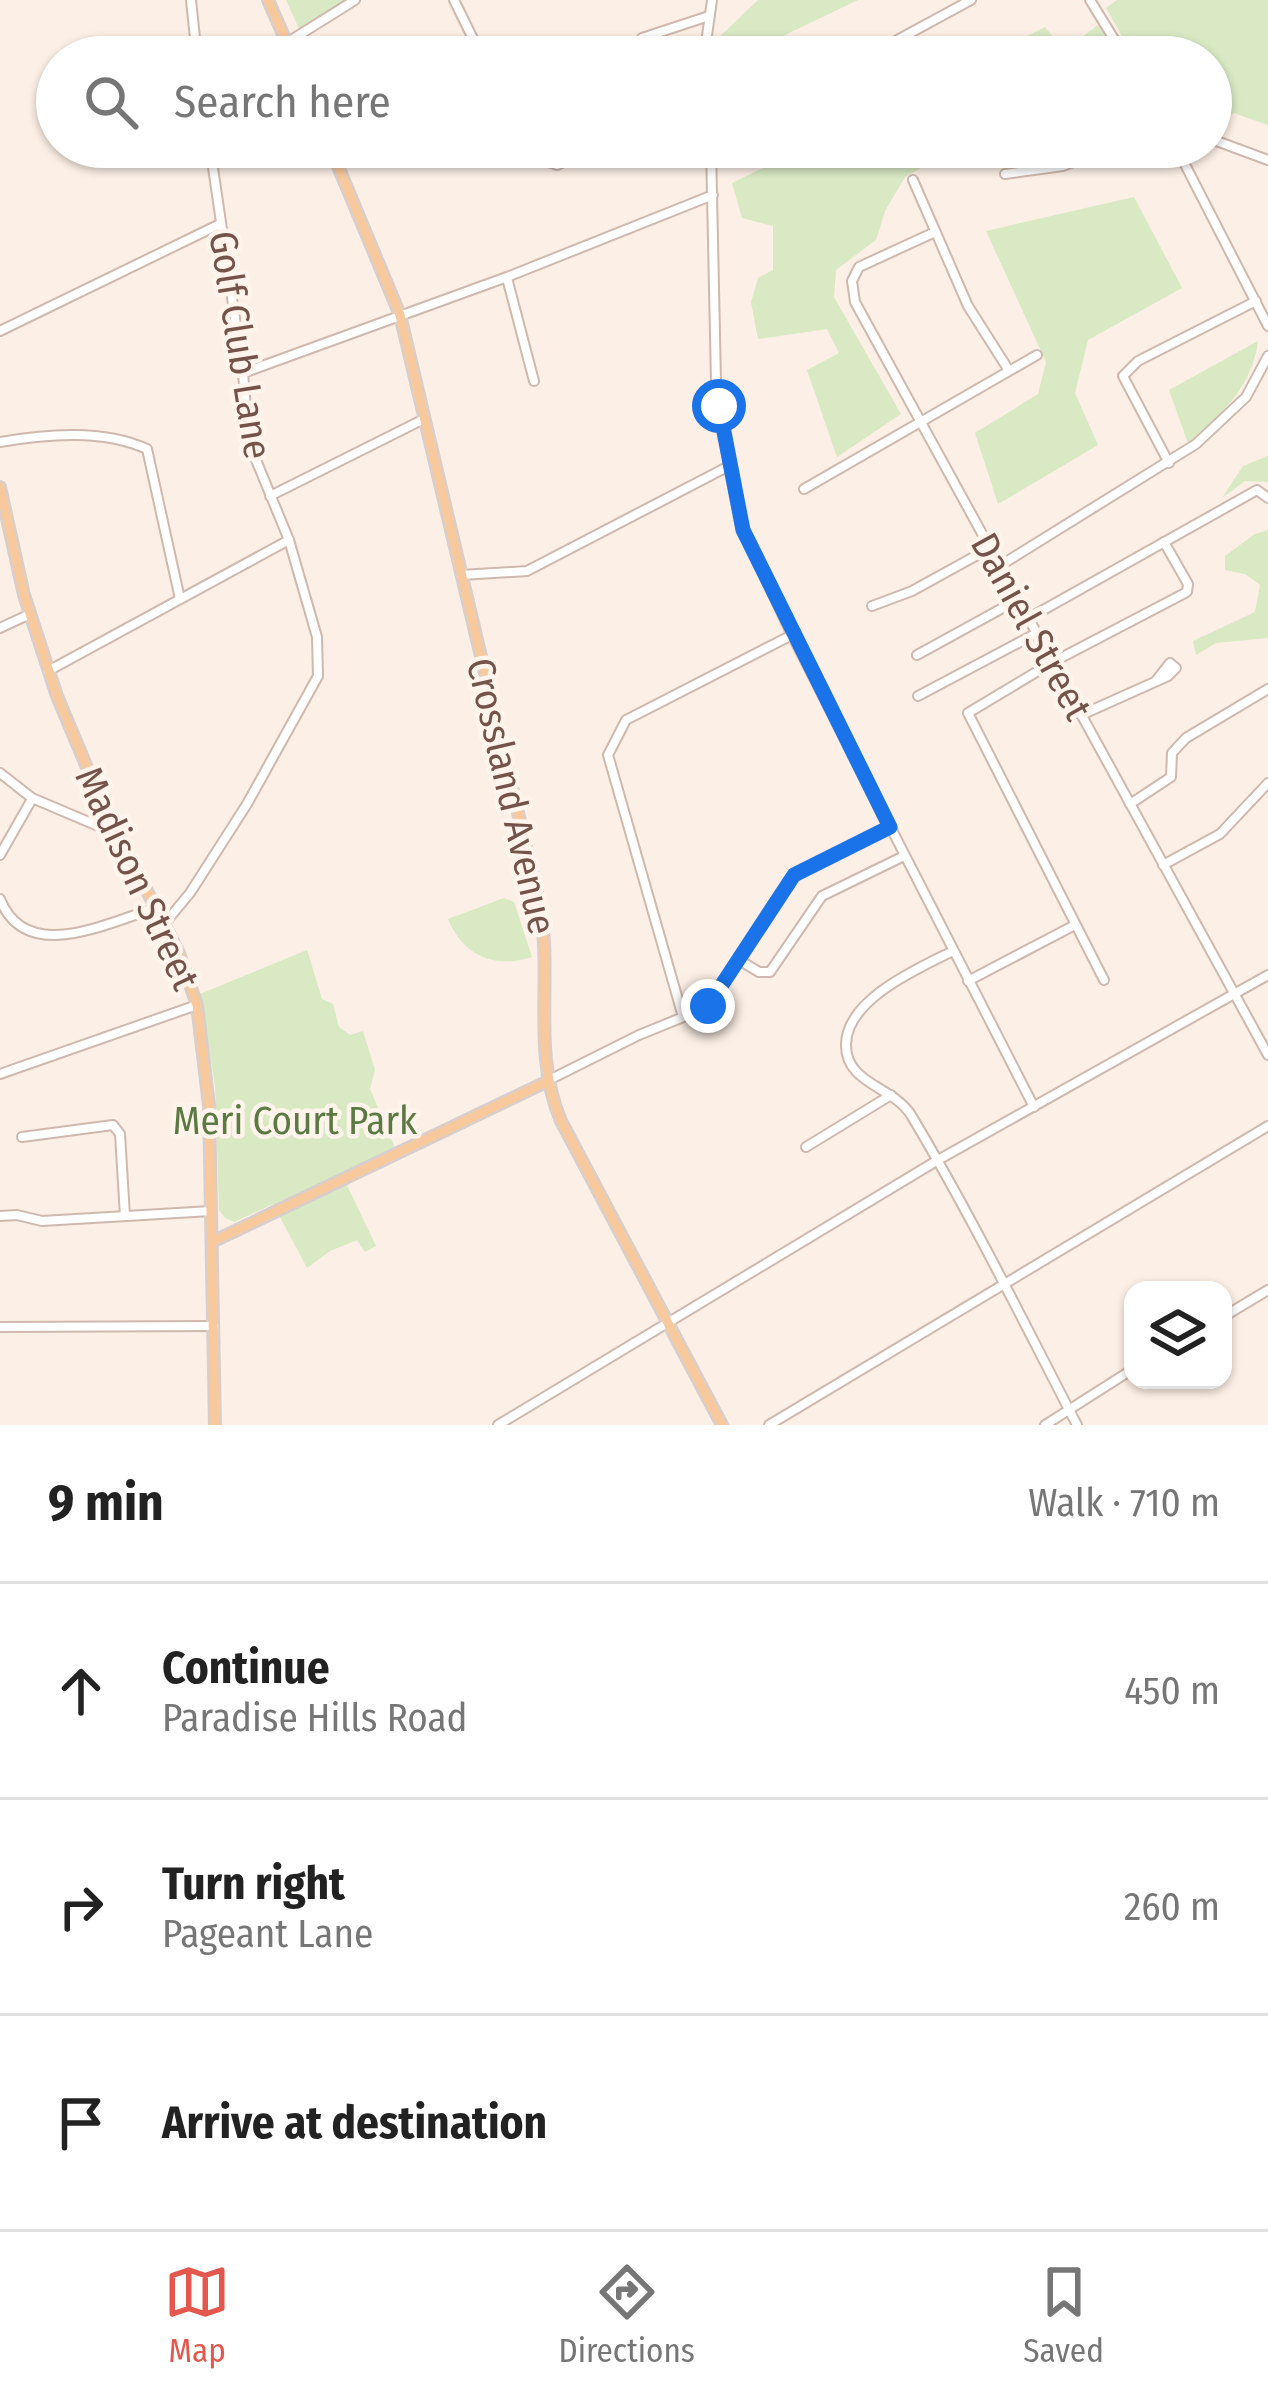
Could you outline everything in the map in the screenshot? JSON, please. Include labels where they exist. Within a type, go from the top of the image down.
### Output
[{"type":"main road","points":[[268,0],[284,36]]},
{"type":"main road","name":"Crossland Avenue","points":[[339,168],[400,316],[547,936],[546,1082],[565,1130],[722,1425]]},
{"type":"main road","name":"Madison Street","points":[[0,487],[48,671],[117,834],[165,923],[197,1005],[206,1058],[213,1210],[215,1425]]},
{"type":"main road","points":[[212,1242],[546,1082]]},
{"type":"street","points":[[191,0],[194,36]]},
{"type":"street","points":[[297,36],[355,0]]},
{"type":"street","points":[[454,0],[472,36]]},
{"type":"street","points":[[707,36],[712,0]]},
{"type":"street","points":[[905,36],[971,0]]},
{"type":"street","points":[[1090,0],[1112,36]]},
{"type":"street","points":[[648,36],[709,16]]},
{"type":"street","points":[[1232,147],[1268,160]]},
{"type":"street","name":"Golf Club Lane","points":[[165,923],[247,804],[318,676],[317,637],[289,540],[249,443],[213,168]]},
{"type":"street","points":[[712,168],[715,365],[743,530],[1034,1107]]},
{"type":"street","points":[[1005,174],[1048,168]]},
{"type":"street","points":[[1187,168],[1268,326]]},
{"type":"street","points":[[913,180],[968,306],[1007,369]]},
{"type":"street","points":[[243,373],[714,195]]},
{"type":"street","points":[[0,331],[220,224]]},
{"type":"street","name":"Daniel Street","points":[[935,232],[860,267],[852,281],[855,302],[1268,1055]]},
{"type":"street","points":[[507,277],[534,381]]},
{"type":"street","points":[[1169,463],[1124,376],[1138,361],[1256,301]]},
{"type":"street","points":[[804,489],[1037,355]]},
{"type":"street","points":[[1000,565],[1210,434],[1240,405],[1268,356]]},
{"type":"street","points":[[270,496],[424,419]]},
{"type":"street","points":[[0,442],[43,435],[126,440],[147,449],[180,599]]},
{"type":"street","points":[[461,575],[527,571],[729,466]]},
{"type":"street","points":[[1029,618],[1257,490],[1268,498]]},
{"type":"street","points":[[48,671],[289,540]]},
{"type":"street","points":[[1104,980],[968,712],[1189,588],[1164,542]]},
{"type":"street","points":[[872,606],[912,591],[990,548]]},
{"type":"street","points":[[917,655],[1019,599]]},
{"type":"street","points":[[0,628],[30,614]]},
{"type":"street","points":[[918,696],[1037,633]]},
{"type":"street","points":[[683,1017],[608,755],[626,720],[792,634]]},
{"type":"street","points":[[1082,716],[1156,682]]},
{"type":"street","points":[[1130,804],[1171,777],[1172,753],[1186,738],[1268,689]]},
{"type":"street","points":[[0,773],[32,799],[117,834]]},
{"type":"street","points":[[1163,866],[1220,834],[1258,788],[1268,783]]},
{"type":"street","points":[[0,855],[32,799]]},
{"type":"street","points":[[546,1082],[711,1004],[794,875],[890,827]]},
{"type":"street","points":[[739,960],[759,972],[770,972],[822,896],[904,856]]},
{"type":"street","points":[[0,898],[6,915],[21,930],[44,938],[158,908]]},
{"type":"street","points":[[968,981],[1073,925]]},
{"type":"street","points":[[953,951],[896,980],[855,1017],[845,1050],[863,1080],[904,1103],[1077,1425]]},
{"type":"street","points":[[498,1425],[938,1160],[1268,976]]},
{"type":"street","points":[[0,1074],[197,1005]]},
{"type":"street","points":[[806,1147],[892,1094]]},
{"type":"street","points":[[22,1137],[113,1125],[120,1134],[125,1216]]},
{"type":"street","points":[[769,1425],[787,1420],[1268,1126]]},
{"type":"street","points":[[0,1216],[43,1222],[213,1210]]},
{"type":"street","points":[[1232,1312],[1268,1290]]},
{"type":"street","points":[[0,1327],[216,1326]]},
{"type":"street","points":[[1046,1425],[1124,1374]]},
{"type":"green space","points":[[286,0],[350,0],[300,31]]},
{"type":"green space","points":[[758,0],[858,0],[783,36],[720,36]]},
{"type":"green space","points":[[1117,0],[1268,0],[1268,125],[1232,114],[1232,36],[1122,36],[1106,8]]},
{"type":"green space","points":[[1098,25],[1104,36],[1083,36]]},
{"type":"green space","points":[[1045,27],[1052,36],[1027,36]]},
{"type":"green space","points":[[763,168],[921,168],[905,177],[885,211],[876,240],[836,270],[834,297],[901,414],[837,457],[807,370],[839,353],[827,329],[758,339],[751,302],[758,278],[773,270],[773,226],[742,218],[732,183]]},
{"type":"green space","points":[[1134,197],[1182,288],[1088,340],[1075,393],[1098,445],[998,504],[975,433],[1038,394],[1046,362],[986,231]]},
{"type":"green space","points":[[1258,341],[1242,386],[1188,443],[1169,390]]},
{"type":"green space","points":[[1268,456],[1268,482],[1245,481],[1222,498],[1243,466]]},
{"type":"green space","points":[[1268,530],[1268,638],[1216,643],[1196,655],[1193,641],[1255,612],[1260,585],[1245,574],[1225,570],[1225,556]]},
{"type":"green space","points":[[504,898],[514,902],[532,957],[505,961],[482,956],[462,942],[448,919]]},
{"type":"green space","name":"Meri Court Park","points":[[307,950],[322,999],[333,1004],[339,1027],[350,1035],[363,1031],[375,1070],[370,1089],[399,1157],[346,1183],[376,1246],[365,1252],[357,1240],[307,1268],[273,1204],[234,1222],[219,1210],[215,1086],[200,994]]},
{"type":"route","points":[[708,1006],[794,875],[890,827],[743,530],[719,406]]}]
